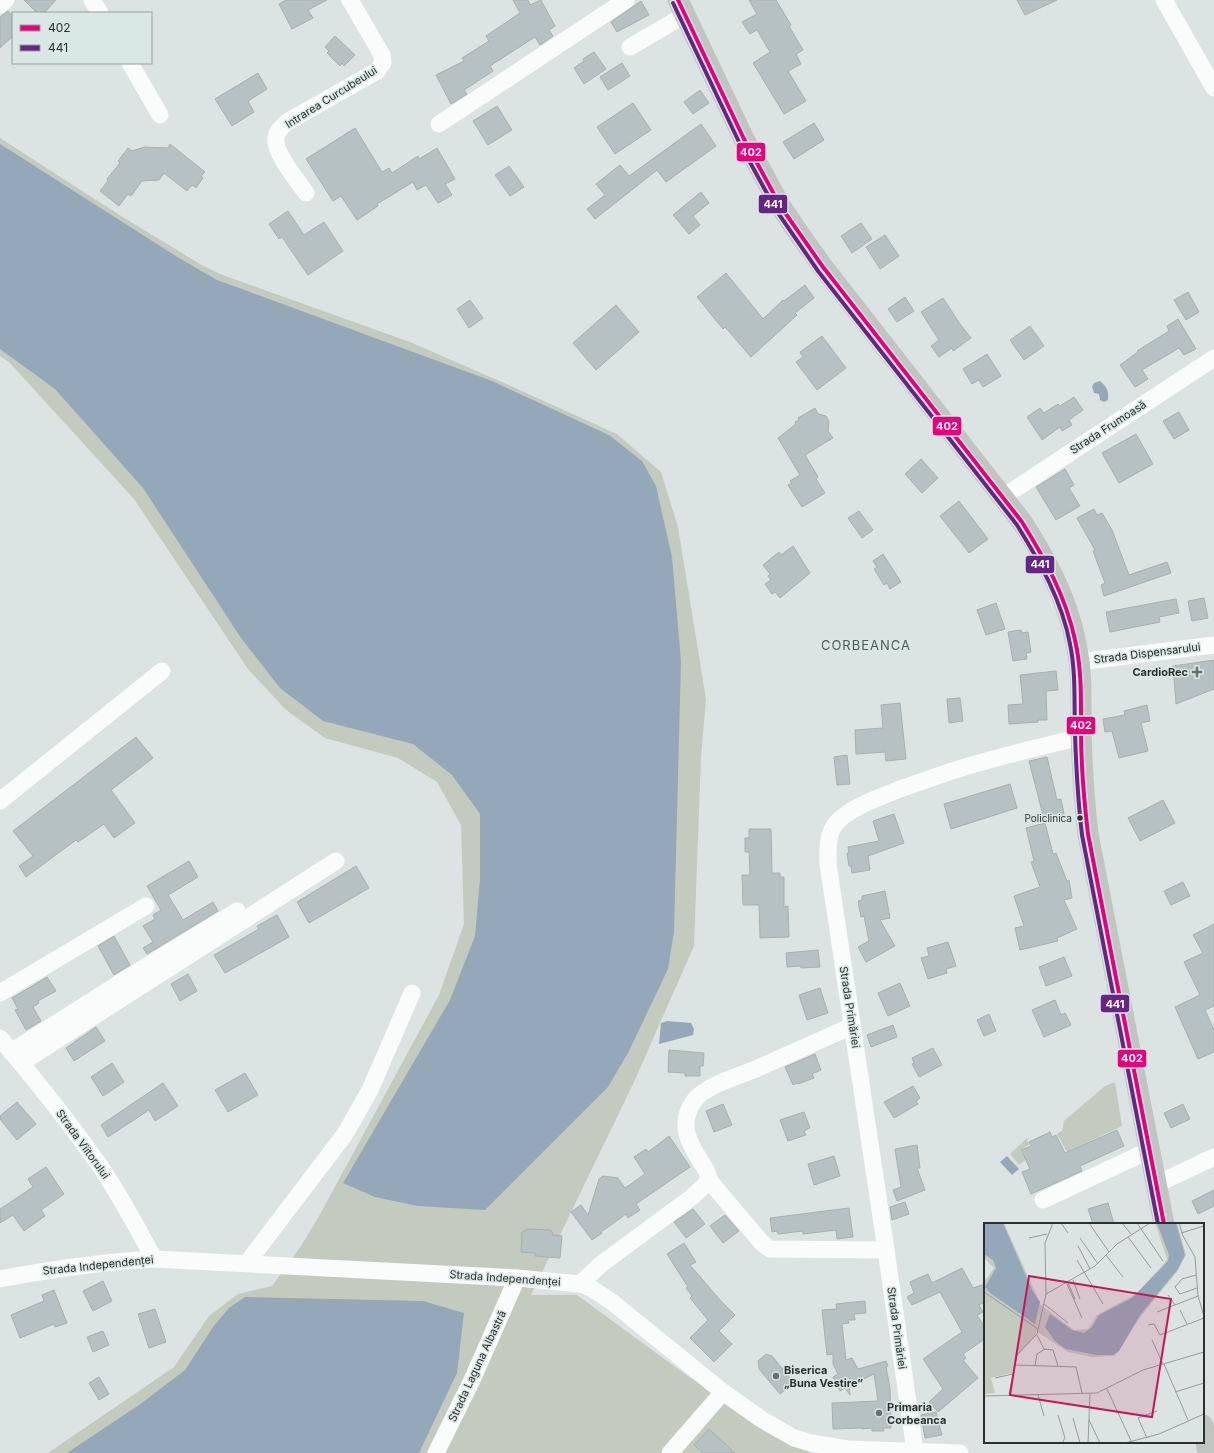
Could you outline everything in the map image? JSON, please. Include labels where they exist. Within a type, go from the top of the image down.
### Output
[{"type":"main road","points":[[682,8],[747,146],[796,229],[823,268],[1022,522],[1053,574],[1069,616],[1080,662],[1083,786],[1088,834],[1164,1223]]},
{"type":"main road","points":[[1204,1431],[1208,1453]]},
{"type":"street","points":[[0,5],[6,0]]},
{"type":"street","points":[[92,0],[99,12]]},
{"type":"street","name":"Intrarea Curcubeului","points":[[306,193],[277,147],[276,138],[278,131],[287,122],[378,71],[383,63],[382,55],[350,0]]},
{"type":"street","points":[[439,124],[626,0]]},
{"type":"street","points":[[1164,0],[1214,88]]},
{"type":"street","points":[[630,47],[682,8]]},
{"type":"street","points":[[131,64],[160,115]]},
{"type":"street","name":"Strada Frumoasă","points":[[1003,497],[1214,358]]},
{"type":"street","name":"Strada Dispensarului","points":[[1080,662],[1214,645]]},
{"type":"street","points":[[0,801],[162,670]]},
{"type":"street","name":"Strada Primăriei","points":[[915,1451],[828,864],[829,838],[834,826],[842,817],[877,798],[946,773],[989,760],[1081,737]]},
{"type":"street","points":[[16,1058],[336,861]]},
{"type":"street","points":[[0,993],[146,906]]},
{"type":"street","points":[[16,1058],[142,969],[242,908]]},
{"type":"street","points":[[247,1263],[345,1134],[370,1090],[412,992]]},
{"type":"street","points":[[580,1284],[600,1265],[692,1197],[704,1186],[708,1179],[708,1174],[692,1148],[685,1126],[687,1114],[694,1101],[705,1091],[713,1087],[852,1026]]},
{"type":"street","name":"Strada Viitorului","points":[[0,1038],[100,1166],[129,1211],[154,1258]]},
{"type":"street","points":[[1043,1200],[1150,1150]]},
{"type":"street","points":[[1157,1184],[1214,1157]]},
{"type":"street","points":[[708,1179],[762,1243],[770,1249],[886,1250]]},
{"type":"street","name":"Strada Independenței","points":[[0,1279],[62,1268],[154,1258],[517,1278],[580,1284],[591,1288],[612,1302],[723,1392],[779,1430],[794,1438],[811,1443],[848,1448],[960,1453]]},
{"type":"street","name":"Strada Laguna Albastră","points":[[436,1453],[475,1373],[517,1278]]},
{"type":"street","points":[[670,1453],[723,1392]]},
{"type":"shaded area","points":[[0,138],[118,214],[200,264],[220,274],[410,342],[502,382],[617,434],[661,472],[678,527],[706,699],[701,757],[694,946],[634,1082],[531,1295],[577,1295],[689,1377],[811,1453],[48,1453],[174,1367],[209,1316],[238,1294],[272,1286],[301,1246],[318,1218],[439,995],[464,924],[461,825],[437,782],[398,758],[325,738],[286,710],[248,669],[134,499],[9,362],[0,356]]},
{"type":"shaded area","points":[[1115,1082],[1122,1126],[1067,1152],[1057,1134],[1062,1131],[1064,1121],[1105,1086]]},
{"type":"shaded area","points":[[1027,1138],[1029,1145],[1020,1150],[1025,1160],[1019,1165],[1010,1154]]},
{"type":"water","points":[[0,144],[179,258],[217,280],[492,381],[609,435],[642,461],[656,486],[672,557],[681,661],[674,932],[668,969],[629,1051],[608,1087],[485,1210],[418,1206],[375,1197],[343,1183],[450,1000],[475,936],[480,879],[480,814],[452,775],[413,744],[323,721],[280,688],[241,638],[143,488],[55,389],[0,349]]},
{"type":"water","points":[[1100,381],[1106,387],[1108,392],[1108,400],[1104,402],[1100,400],[1099,394],[1094,393],[1092,387],[1094,383]]},
{"type":"water","points":[[667,1021],[691,1023],[694,1029],[693,1035],[659,1044],[661,1023]]},
{"type":"water","points":[[1007,1156],[1019,1169],[1012,1175],[1000,1162]]},
{"type":"water","points":[[245,1297],[423,1301],[464,1313],[457,1373],[419,1453],[67,1453],[139,1405],[185,1370],[213,1327],[229,1308]]},
{"type":"building","points":[[24,0],[56,0],[45,12],[36,12]]},
{"type":"building","points":[[286,0],[327,0],[308,10],[313,18],[292,29],[279,4]]},
{"type":"building","points":[[513,0],[528,0],[530,5],[541,0],[555,26],[549,30],[553,36],[540,45],[535,37],[490,66],[493,71],[464,90],[467,94],[451,104],[436,75],[464,61],[462,58],[489,41],[486,36],[520,13]]},
{"type":"building","points":[[749,0],[776,0],[791,25],[789,26],[803,50],[796,54],[801,64],[788,71],[806,101],[784,114],[753,63],[770,52],[757,30],[750,34],[742,22],[757,14]]},
{"type":"building","points":[[1017,0],[1057,0],[1025,15]]},
{"type":"building","points":[[641,1],[649,15],[617,32],[611,22]]},
{"type":"building","points":[[8,11],[12,16],[12,37],[0,48],[0,17]]},
{"type":"building","points":[[335,36],[355,55],[344,66],[342,63],[340,66],[327,53],[329,51],[325,47]]},
{"type":"building","points":[[594,52],[606,69],[584,84],[574,68],[584,61],[583,59]]},
{"type":"building","points":[[622,63],[630,76],[608,90],[600,77]]},
{"type":"building","points":[[258,73],[267,89],[248,101],[254,112],[232,126],[215,99]]},
{"type":"building","points":[[700,90],[709,103],[693,114],[684,102]]},
{"type":"building","points":[[633,103],[651,130],[615,154],[597,127]]},
{"type":"building","points":[[497,106],[512,130],[488,145],[473,121]]},
{"type":"building","points":[[814,123],[824,140],[794,159],[783,142]]},
{"type":"building","points":[[701,124],[716,146],[666,182],[657,170],[595,219],[587,209],[605,195],[596,184],[620,165],[629,176]]},
{"type":"building","points":[[355,128],[382,172],[389,168],[392,173],[418,156],[419,159],[437,148],[455,179],[445,184],[452,195],[438,203],[426,185],[417,190],[413,182],[377,204],[378,206],[357,220],[341,196],[333,201],[306,159]]},
{"type":"building","points":[[170,144],[205,172],[201,176],[203,178],[196,188],[192,185],[187,191],[164,173],[159,180],[142,181],[131,196],[128,194],[119,206],[100,191],[108,181],[107,179],[120,163],[118,161],[128,148],[132,151],[144,147],[168,148]]},
{"type":"building","points":[[509,166],[524,187],[510,196],[495,175]]},
{"type":"building","points":[[701,192],[709,203],[693,216],[700,225],[689,234],[673,215]]},
{"type":"building","points":[[288,211],[304,235],[324,222],[343,251],[308,275],[282,237],[279,239],[269,224]]},
{"type":"building","points":[[861,223],[872,239],[852,253],[841,236]]},
{"type":"building","points":[[885,235],[899,256],[880,269],[866,247]]},
{"type":"building","points":[[726,273],[763,319],[783,300],[784,301],[805,285],[814,298],[795,313],[797,315],[751,357],[725,327],[723,329],[697,297]]},
{"type":"building","points":[[1188,292],[1199,312],[1186,320],[1174,300]]},
{"type":"building","points":[[905,297],[914,311],[897,322],[888,309]]},
{"type":"building","points":[[943,298],[971,338],[953,351],[952,348],[939,357],[931,346],[939,340],[921,312]]},
{"type":"building","points":[[470,300],[483,318],[469,328],[457,309]]},
{"type":"building","points":[[616,305],[639,332],[596,370],[573,343]]},
{"type":"building","points":[[1178,319],[1196,349],[1184,355],[1179,348],[1142,370],[1148,379],[1135,387],[1120,365],[1138,352],[1137,351],[1169,331],[1167,326]]},
{"type":"building","points":[[1030,326],[1044,346],[1024,360],[1010,340]]},
{"type":"building","points":[[822,336],[846,368],[817,390],[796,362],[803,357],[800,352]]},
{"type":"building","points":[[987,354],[1001,376],[983,387],[979,380],[972,384],[963,369]]},
{"type":"building","points":[[1074,397],[1083,410],[1069,420],[1072,425],[1062,431],[1060,427],[1042,440],[1027,417],[1040,408],[1044,413],[1058,404],[1060,406]]},
{"type":"building","points":[[815,408],[818,414],[826,416],[829,421],[828,431],[833,438],[805,455],[818,477],[816,479],[825,493],[802,507],[788,485],[792,483],[790,481],[800,475],[778,438],[796,424],[795,422],[799,420],[798,418]]},
{"type":"building","points":[[1179,412],[1189,430],[1174,439],[1163,421]]},
{"type":"building","points":[[1136,434],[1153,464],[1119,483],[1102,453]]},
{"type":"building","points":[[921,459],[938,478],[922,493],[905,474]]},
{"type":"building","points":[[1065,469],[1074,485],[1069,488],[1080,506],[1056,520],[1036,487]]},
{"type":"building","points":[[959,501],[988,539],[969,553],[940,516]]},
{"type":"building","points":[[1094,509],[1097,515],[1102,513],[1112,530],[1129,575],[1167,562],[1171,573],[1104,596],[1101,585],[1105,583],[1093,551],[1095,550],[1077,518]]},
{"type":"building","points":[[859,511],[873,530],[862,538],[848,518]]},
{"type":"building","points":[[793,546],[810,573],[780,598],[775,592],[772,594],[765,584],[771,580],[768,576],[770,574],[763,565],[779,552],[781,555]]},
{"type":"building","points":[[883,554],[901,582],[890,589],[887,583],[884,585],[874,569],[877,567],[873,561]]},
{"type":"building","points":[[1204,598],[1208,618],[1192,621],[1188,601]]},
{"type":"building","points":[[1176,599],[1179,613],[1159,617],[1160,622],[1110,632],[1106,612]]},
{"type":"building","points":[[996,603],[1005,629],[986,635],[977,610]]},
{"type":"building","points":[[1021,630],[1022,633],[1028,632],[1031,652],[1026,653],[1027,659],[1013,661],[1008,632]]},
{"type":"building","points":[[1214,660],[1214,689],[1176,704],[1173,666]]},
{"type":"building","points":[[1056,671],[1058,690],[1046,691],[1047,720],[1009,724],[1008,705],[1023,704],[1020,675]]},
{"type":"building","points":[[960,698],[963,721],[949,723],[947,699]]},
{"type":"building","points":[[900,703],[906,759],[886,761],[885,752],[856,754],[855,730],[883,728],[881,705]]},
{"type":"building","points":[[1147,705],[1150,721],[1141,723],[1148,751],[1119,758],[1112,731],[1105,732],[1103,719],[1125,715],[1124,711]]},
{"type":"building","points":[[136,737],[153,758],[111,790],[135,823],[114,838],[104,824],[78,842],[76,840],[26,877],[19,866],[33,856],[13,831]]},
{"type":"building","points":[[847,755],[850,784],[837,785],[834,757]]},
{"type":"building","points":[[1047,757],[1057,800],[1061,799],[1064,814],[1044,819],[1029,761]]},
{"type":"building","points":[[1010,784],[1017,808],[951,829],[944,804]]},
{"type":"building","points":[[1163,800],[1175,823],[1140,841],[1128,818]]},
{"type":"building","points":[[894,814],[904,843],[868,856],[870,870],[852,873],[851,866],[849,866],[847,853],[849,853],[848,847],[879,841],[873,821]]},
{"type":"building","points":[[1045,823],[1053,854],[1056,853],[1067,881],[1069,880],[1072,898],[1064,900],[1077,929],[1057,938],[1058,941],[1020,950],[1015,928],[1024,926],[1014,896],[1040,887],[1031,862],[1034,861],[1026,828]]},
{"type":"building","points":[[749,829],[771,829],[772,873],[780,873],[780,877],[784,877],[784,907],[788,906],[789,937],[760,938],[759,905],[743,905],[742,875],[750,875],[749,852],[745,852],[745,838],[749,838]]},
{"type":"building","points":[[189,861],[198,877],[168,895],[183,920],[213,902],[218,911],[147,954],[143,948],[153,942],[143,926],[155,919],[153,915],[161,910],[147,886]]},
{"type":"building","points":[[356,866],[369,888],[309,923],[297,902]]},
{"type":"building","points":[[1183,882],[1190,896],[1171,905],[1164,891]]},
{"type":"building","points":[[885,891],[890,918],[880,920],[895,946],[866,962],[858,947],[869,941],[864,916],[861,917],[858,901],[862,900],[862,896]]},
{"type":"building","points":[[277,915],[289,937],[225,973],[214,955],[259,929],[257,926]]},
{"type":"building","points":[[1214,924],[1214,1006],[1205,1010],[1214,1030],[1214,1052],[1198,1059],[1175,1007],[1200,995],[1184,962],[1203,953],[1193,935]]},
{"type":"building","points":[[114,936],[130,965],[114,975],[98,946]]},
{"type":"building","points":[[948,942],[956,966],[946,969],[947,973],[928,979],[921,958],[929,956],[927,948]]},
{"type":"building","points":[[818,950],[820,967],[787,967],[786,953]]},
{"type":"building","points":[[1064,957],[1072,976],[1046,986],[1039,967]]},
{"type":"building","points":[[188,974],[197,991],[180,1001],[171,984]]},
{"type":"building","points":[[47,977],[56,991],[38,1001],[39,1003],[33,1007],[41,1021],[26,1030],[15,1010],[18,1009],[12,998]]},
{"type":"building","points":[[900,983],[910,1006],[888,1016],[878,993]]},
{"type":"building","points":[[820,988],[828,1013],[807,1020],[799,995]]},
{"type":"building","points":[[1055,1000],[1061,1015],[1065,1013],[1071,1025],[1044,1037],[1032,1010]]},
{"type":"building","points":[[989,1014],[996,1031],[984,1036],[977,1020]]},
{"type":"building","points":[[893,1025],[897,1037],[871,1047],[867,1035]]},
{"type":"building","points":[[96,1027],[105,1041],[74,1061],[66,1048]]},
{"type":"building","points":[[933,1048],[942,1065],[919,1077],[912,1064],[914,1063],[912,1058]]},
{"type":"building","points":[[669,1050],[704,1053],[703,1066],[700,1066],[700,1076],[685,1076],[685,1073],[668,1072]]},
{"type":"building","points":[[815,1054],[821,1070],[812,1074],[814,1078],[793,1085],[785,1067]]},
{"type":"building","points":[[112,1063],[124,1082],[103,1096],[91,1077]]},
{"type":"building","points":[[245,1073],[258,1095],[228,1112],[215,1090]]},
{"type":"building","points":[[163,1083],[178,1106],[155,1121],[149,1110],[108,1137],[101,1125]]},
{"type":"building","points":[[913,1086],[920,1098],[916,1101],[918,1104],[894,1118],[884,1102]]},
{"type":"building","points":[[17,1102],[36,1124],[17,1140],[0,1119],[0,1116]]},
{"type":"building","points":[[723,1104],[732,1125],[714,1132],[706,1111]]},
{"type":"building","points":[[1183,1104],[1190,1119],[1171,1128],[1164,1113]]},
{"type":"building","points":[[804,1112],[810,1128],[804,1131],[806,1135],[788,1141],[780,1120]]},
{"type":"building","points":[[1117,1130],[1124,1146],[1080,1166],[1082,1171],[1031,1194],[1022,1172],[1030,1169],[1021,1150],[1031,1146],[1029,1142],[1050,1132],[1052,1137],[1056,1135],[1065,1153]]},
{"type":"building","points":[[669,1136],[690,1167],[636,1204],[640,1210],[628,1218],[626,1214],[592,1240],[571,1212],[581,1205],[588,1215],[599,1179],[603,1176],[618,1178],[625,1188],[645,1174],[634,1157],[646,1149],[648,1152]]},
{"type":"building","points":[[917,1145],[920,1168],[917,1168],[925,1190],[897,1201],[893,1190],[901,1187],[895,1149]]},
{"type":"building","points":[[834,1156],[840,1176],[814,1185],[808,1164]]},
{"type":"building","points":[[46,1167],[64,1194],[41,1210],[45,1216],[24,1231],[13,1215],[0,1223],[0,1209],[33,1187],[28,1179]]},
{"type":"building","points":[[1214,1190],[1214,1206],[1198,1214],[1192,1201]]},
{"type":"building","points":[[905,1202],[909,1214],[892,1220],[890,1207]]},
{"type":"building","points":[[1108,1203],[1114,1223],[1093,1223],[1088,1209]]},
{"type":"building","points":[[849,1208],[853,1237],[837,1239],[836,1230],[803,1234],[803,1231],[778,1234],[777,1231],[772,1232],[770,1218]]},
{"type":"building","points":[[693,1209],[705,1224],[686,1238],[674,1222]]},
{"type":"building","points":[[725,1215],[739,1231],[723,1243],[710,1226]]},
{"type":"building","points":[[528,1229],[551,1230],[553,1235],[562,1236],[560,1258],[535,1256],[535,1253],[521,1252],[522,1232]]},
{"type":"building","points":[[684,1243],[696,1262],[690,1265],[735,1315],[719,1331],[732,1344],[714,1362],[690,1338],[708,1320],[690,1298],[692,1296],[686,1288],[688,1287],[667,1254]]},
{"type":"building","points":[[962,1268],[973,1288],[984,1284],[984,1302],[979,1305],[983,1312],[977,1315],[984,1326],[984,1340],[963,1354],[966,1358],[963,1360],[978,1378],[938,1412],[929,1402],[943,1389],[923,1359],[962,1332],[940,1292],[912,1305],[907,1297],[914,1293],[910,1282],[928,1274],[932,1283]]},
{"type":"building","points":[[103,1281],[112,1301],[93,1311],[83,1291]]},
{"type":"building","points":[[54,1290],[67,1323],[55,1327],[54,1324],[20,1338],[11,1315],[44,1301],[42,1295]]},
{"type":"building","points":[[865,1301],[866,1313],[854,1314],[855,1320],[848,1320],[849,1323],[842,1324],[846,1360],[852,1358],[858,1369],[886,1361],[888,1366],[886,1367],[890,1388],[891,1428],[883,1428],[884,1431],[872,1431],[872,1428],[833,1429],[832,1403],[878,1401],[874,1374],[849,1386],[850,1395],[845,1388],[840,1391],[833,1377],[838,1374],[833,1364],[833,1354],[827,1355],[822,1310],[837,1309],[836,1304]]},
{"type":"building","points":[[155,1309],[166,1342],[149,1348],[138,1314]]},
{"type":"building","points":[[103,1331],[109,1345],[93,1352],[87,1337]]},
{"type":"building","name":"Biserica „Buna Vestire”","points":[[766,1354],[772,1356],[794,1383],[780,1394],[759,1369],[758,1361]]},
{"type":"building","points":[[99,1377],[109,1394],[99,1400],[89,1383]]},
{"type":"building","points":[[936,1412],[942,1435],[925,1438],[921,1415]]},
{"type":"building","points":[[709,1429],[735,1453],[703,1453],[694,1445]]},
{"type":"transit line","name":"402","points":[[678,0],[744,139],[781,207],[823,267],[1022,522],[1047,564],[1066,609],[1075,640],[1079,663],[1081,686],[1082,770],[1088,834],[1164,1223]]},
{"type":"transit line","name":"441","points":[[673,3],[739,142],[776,210],[818,271],[1017,525],[1042,568],[1062,612],[1070,644],[1073,666],[1079,809],[1082,835],[1158,1223]]},
{"type":"place","name":"CardioRec","points":[[1197,672]]},
{"type":"place","name":"Policlinica","points":[[1080,818]]},
{"type":"place","name":"Biserica „Buna Vestire”","points":[[776,1376]]},
{"type":"place","name":"Primaria Corbeanca","points":[[879,1413]]},
{"type":"district","name":"CORBEANCA","points":[[866,645]]}]
